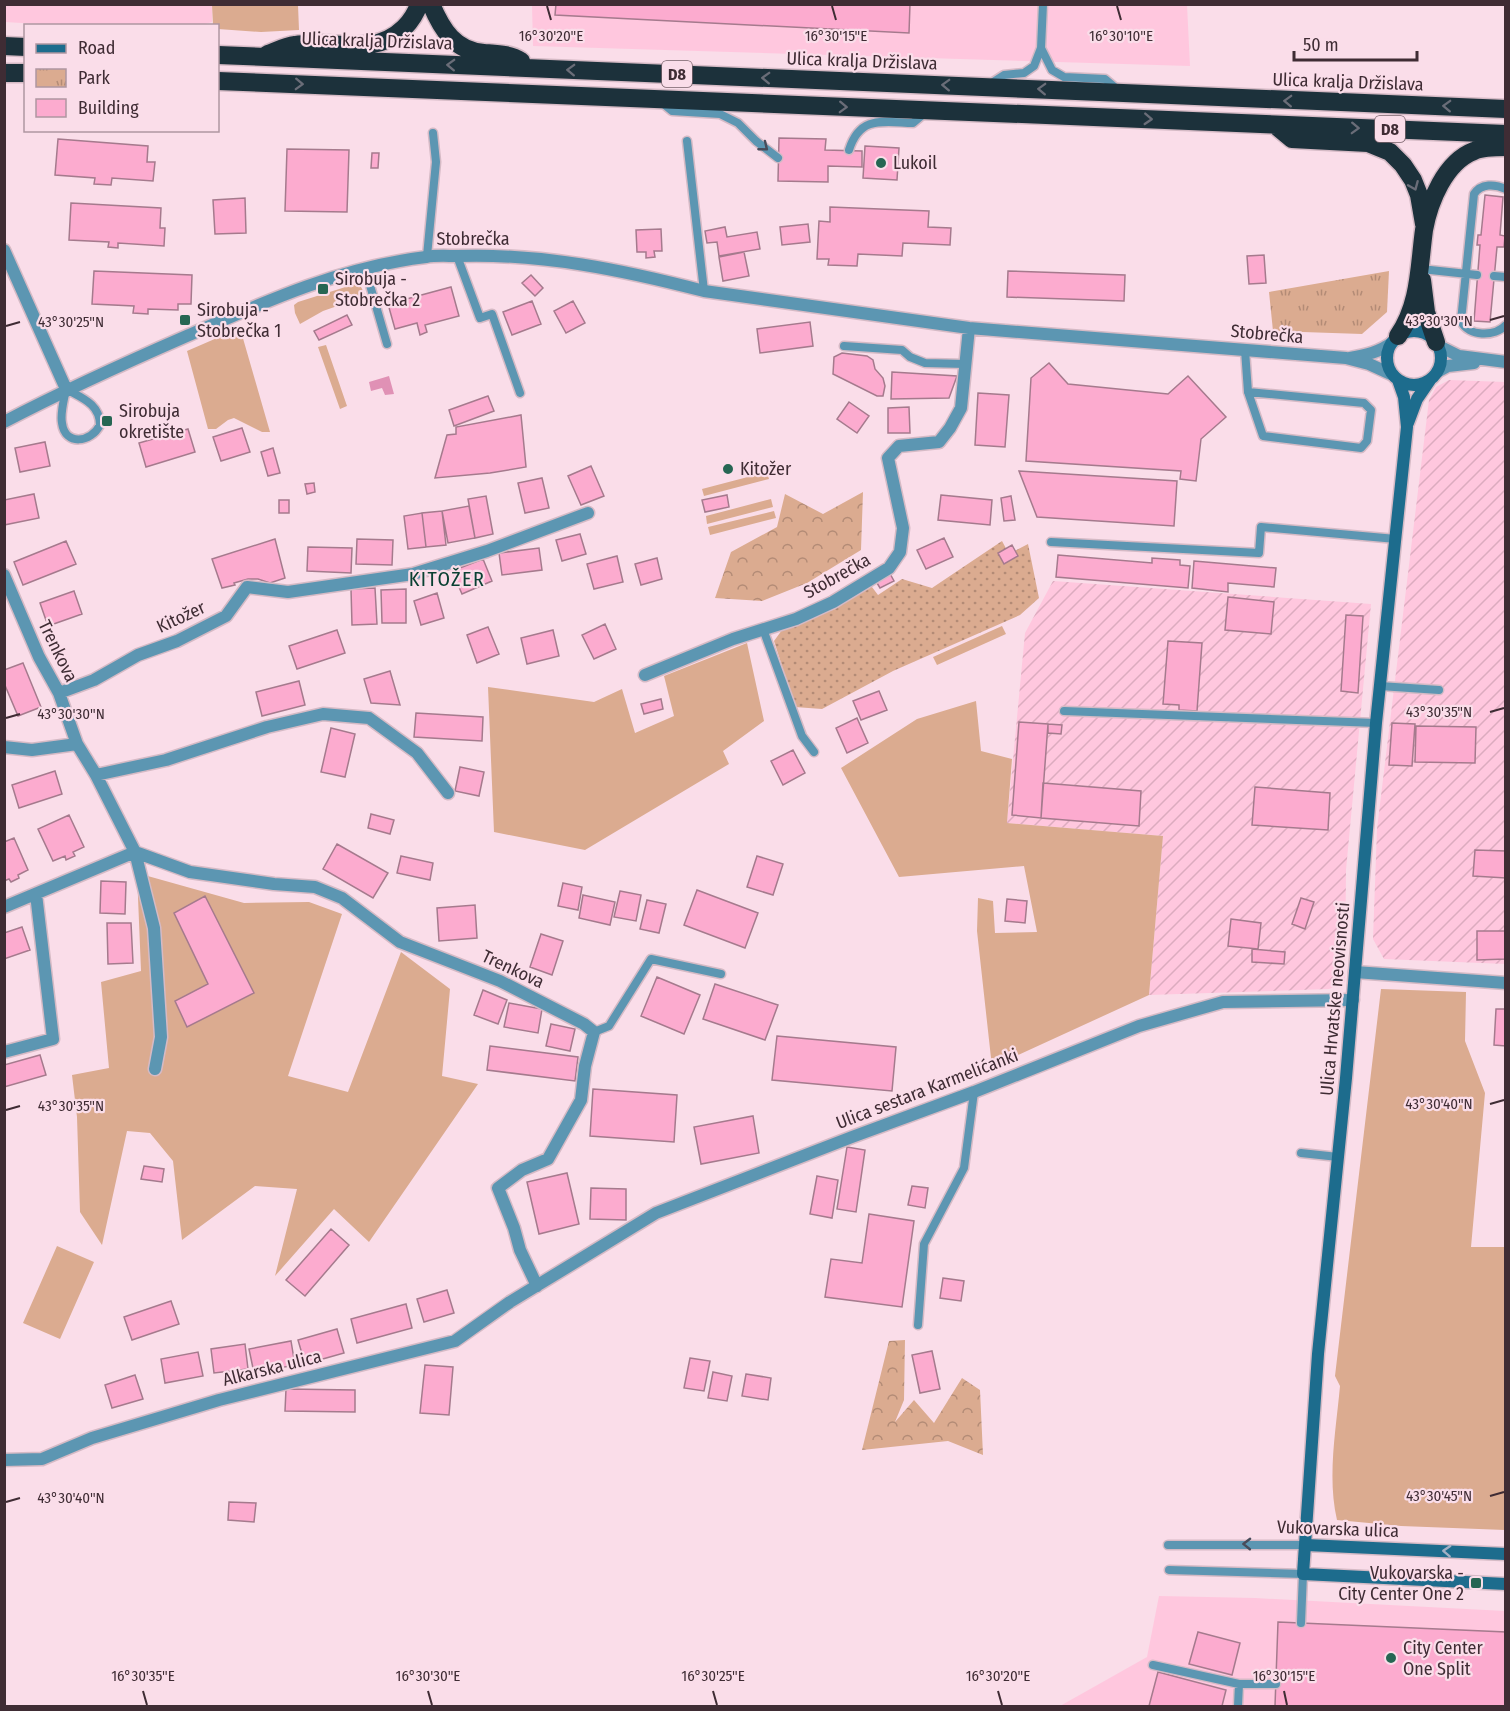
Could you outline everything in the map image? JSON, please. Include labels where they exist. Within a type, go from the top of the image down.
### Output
[{"type":"highway","points":[[261,57],[294,45],[371,45],[384,42],[407,25],[419,4]]},
{"type":"highway","points":[[431,4],[446,33],[458,45],[476,52],[515,57],[530,68]]},
{"type":"highway","points":[[4,46],[24,47]]},
{"type":"highway","name":"Ulica kralja Držislava","points":[[219,55],[1506,109]]},
{"type":"highway","points":[[4,73],[24,74]]},
{"type":"highway","name":"D8","points":[[219,81],[1506,134]]},
{"type":"highway","points":[[1275,125],[1293,139],[1368,143],[1390,152],[1413,180],[1419,195],[1424,228],[1421,269],[1410,313],[1395,339]]},
{"type":"highway","points":[[1424,228],[1441,181],[1454,165],[1473,151],[1506,147]]},
{"type":"highway","points":[[1421,269],[1426,312],[1438,344]]},
{"type":"street","points":[[4,250],[66,389]]},
{"type":"street","name":"Stobrečka","points":[[4,422],[66,389],[279,295],[365,268],[427,256],[489,255],[571,262],[704,291],[969,328],[1346,358],[1369,364],[1396,377]]},
{"type":"street","name":"Stobrečka","points":[[645,675],[833,602],[889,568],[900,552],[903,528],[888,458],[899,446],[939,442],[950,428],[962,408],[969,328]]},
{"type":"street","points":[[1414,331],[1423,332],[1459,356],[1499,362],[1448,366],[1415,385],[1406,384],[1396,377],[1387,359],[1395,339],[1414,331]]},
{"type":"street","name":"Stobrečka","points":[[1346,358],[1373,354],[1395,339]]},
{"type":"street","points":[[1434,376],[1441,364],[1438,344]]},
{"type":"street","name":"Ulica Hrvatske neovisnosti","points":[[1407,427],[1417,399],[1434,376]]},
{"type":"street","name":"Ulica Hrvatske neovisnosti","points":[[1303,1574],[1317,1364],[1353,1000],[1376,723],[1407,427],[1404,397],[1396,377]]},
{"type":"street","name":"Kitožer","points":[[59,693],[94,680],[138,655],[177,641],[226,616],[247,586],[288,592],[413,574],[487,551],[588,513]]},
{"type":"street","name":"Trenkova","points":[[4,575],[39,657],[59,693],[77,744],[96,775],[135,852],[190,872],[274,884],[315,886],[342,898],[400,942],[500,981],[584,1024],[594,1032]]},
{"type":"street","points":[[96,775],[166,759],[267,727],[322,714],[369,718],[417,753],[448,793]]},
{"type":"street","points":[[4,747],[32,750],[77,744]]},
{"type":"street","points":[[4,907],[135,852],[154,928],[160,1037],[155,1069]]},
{"type":"street","points":[[4,1053],[53,1039],[36,894]]},
{"type":"street","points":[[1355,972],[1506,983]]},
{"type":"street","name":"Ulica sestara Karmelićanki","points":[[537,1286],[656,1213],[974,1092],[1139,1026],[1223,1002],[1353,1000]]},
{"type":"street","points":[[537,1286],[520,1250],[498,1188],[522,1170],[548,1159],[581,1100],[585,1066],[594,1032]]},
{"type":"street","name":"Alkarska ulica","points":[[4,1460],[42,1459],[92,1438],[219,1400],[455,1341],[537,1286]]},
{"type":"street","name":"Vukovarska ulica","points":[[1306,1545],[1506,1554]]},
{"type":"street","points":[[1303,1574],[1506,1584]]},
{"type":"lane","points":[[985,87],[1004,75],[1024,73],[1034,66],[1041,48],[1044,4]]},
{"type":"lane","points":[[1041,48],[1052,70],[1064,77],[1105,79],[1121,93]]},
{"type":"lane","points":[[659,100],[672,111],[720,114],[738,123],[778,158]]},
{"type":"lane","points":[[849,150],[853,136],[864,127],[876,122],[913,123],[928,110]]},
{"type":"lane","points":[[427,256],[436,162],[432,133]]},
{"type":"lane","points":[[687,141],[704,291]]},
{"type":"lane","points":[[1506,189],[1485,185],[1478,188],[1474,194],[1461,321],[1470,331],[1494,333],[1506,325]]},
{"type":"lane","points":[[457,256],[480,318],[492,314],[520,393]]},
{"type":"lane","points":[[365,268],[387,344]]},
{"type":"lane","points":[[1421,269],[1478,275]]},
{"type":"lane","points":[[1494,276],[1506,277]]},
{"type":"lane","points":[[844,346],[902,350],[910,357],[925,363],[965,364]]},
{"type":"lane","points":[[1245,350],[1248,392],[1263,436],[1361,448],[1367,441],[1371,410],[1364,404],[1248,392]]},
{"type":"lane","points":[[66,389],[94,406],[98,412],[100,425],[92,436],[81,440],[65,432],[61,420],[66,389]]},
{"type":"lane","points":[[1051,542],[1259,553],[1261,526],[1396,539]]},
{"type":"lane","points":[[763,628],[802,736],[814,752]]},
{"type":"lane","points":[[1380,686],[1439,690]]},
{"type":"lane","points":[[1064,711],[1376,723]]},
{"type":"lane","points":[[594,1032],[609,1026],[651,959],[721,974]]},
{"type":"lane","points":[[918,1325],[924,1244],[964,1168],[974,1092]]},
{"type":"lane","points":[[1301,1153],[1338,1157]]},
{"type":"lane","name":"Vukovarska ulica","points":[[1168,1545],[1306,1545]]},
{"type":"lane","points":[[1169,1570],[1303,1574],[1301,1623]]},
{"type":"lane","points":[[1153,1665],[1239,1684],[1276,1684]]},
{"type":"lane","points":[[1238,1707],[1239,1684]]},
{"type":"shaded area","points":[[4,5],[212,5],[212,22],[206,24],[5,22]]},
{"type":"shaded area","points":[[532,5],[1187,5],[1190,66],[533,46]]},
{"type":"shaded area","points":[[389,376],[394,394],[385,395],[382,388],[371,391],[369,382]]},
{"type":"shaded area","points":[[1449,380],[1505,382],[1505,964],[1384,959],[1373,939],[1377,829],[1429,400],[1436,387]]},
{"type":"shaded area","points":[[1053,581],[1371,604],[1346,870],[1345,982],[1329,989],[1149,995],[1163,836],[1007,823],[1025,633]]},
{"type":"shaded area","points":[[1159,1596],[1255,1598],[1505,1611],[1505,1706],[1060,1706],[1147,1657]]},
{"type":"green space","points":[[212,5],[298,5],[299,30],[261,32],[219,29],[219,24],[213,24]]},
{"type":"green space","points":[[1389,271],[1387,312],[1362,334],[1273,331],[1269,292]]},
{"type":"green space","points":[[355,284],[361,287],[366,296],[323,311],[300,324],[294,305],[298,302]]},
{"type":"green space","points":[[240,328],[270,432],[262,432],[234,418],[216,429],[208,429],[187,351]]},
{"type":"green space","points":[[326,345],[347,406],[340,409],[318,347]]},
{"type":"green space","points":[[767,472],[769,479],[704,496],[702,489]]},
{"type":"green space","points":[[863,492],[861,550],[807,583],[762,601],[715,598],[731,552],[777,527],[785,494],[823,514]]},
{"type":"green space","points":[[771,499],[773,507],[707,524],[706,516]]},
{"type":"green space","points":[[774,511],[776,518],[710,535],[708,527]]},
{"type":"green space","points":[[1002,541],[1009,554],[1028,544],[1039,598],[1020,615],[893,671],[822,709],[795,707],[774,641],[782,630],[835,609],[869,583],[878,595],[902,579],[932,588]]},
{"type":"green space","points":[[1002,626],[1006,634],[937,665],[933,657]]},
{"type":"green space","points":[[747,643],[764,721],[723,751],[729,764],[585,850],[494,832],[488,687],[594,702],[622,689],[635,733],[674,716],[664,676]]},
{"type":"green space","points":[[976,701],[981,751],[1012,759],[1007,823],[1163,836],[1149,995],[992,1067],[977,931],[978,898],[993,901],[995,933],[1037,932],[1024,866],[899,877],[841,768],[917,719]]},
{"type":"green space","points":[[137,873],[244,903],[309,902],[342,914],[288,1076],[348,1092],[401,952],[450,989],[442,1076],[478,1084],[369,1242],[334,1209],[275,1276],[297,1189],[255,1186],[182,1240],[173,1161],[150,1133],[127,1131],[102,1245],[80,1212],[77,1117],[72,1075],[109,1068],[101,982],[141,971]]},
{"type":"green space","points":[[1381,989],[1466,992],[1465,1041],[1485,1093],[1471,1247],[1505,1247],[1505,1530],[1401,1526],[1337,1520],[1332,1470],[1340,1386],[1335,1376]]},
{"type":"green space","points":[[57,1246],[94,1262],[60,1339],[23,1323]]},
{"type":"green space","points":[[905,1340],[904,1400],[895,1422],[914,1400],[934,1423],[962,1378],[980,1390],[983,1455],[948,1441],[862,1450],[889,1341]]},
{"type":"building","points":[[556,4],[910,4],[909,33],[555,15]]},
{"type":"building","points":[[779,138],[826,139],[825,150],[862,151],[862,167],[828,166],[828,182],[778,181]]},
{"type":"building","points":[[58,139],[148,146],[147,162],[155,162],[153,181],[112,178],[111,185],[94,184],[95,178],[55,175]]},
{"type":"building","name":"Lukoil","points":[[865,146],[899,148],[897,180],[863,178]]},
{"type":"building","points":[[287,149],[349,150],[347,212],[285,211]]},
{"type":"building","points":[[372,153],[379,153],[378,168],[371,168]]},
{"type":"building","points":[[1485,195],[1503,197],[1500,235],[1505,236],[1504,247],[1497,247],[1490,322],[1474,321],[1480,245],[1477,245],[1478,235],[1481,235]]},
{"type":"building","points":[[245,198],[246,233],[215,234],[213,200]]},
{"type":"building","points":[[71,203],[161,208],[160,228],[165,228],[164,246],[118,243],[118,248],[108,247],[109,242],[69,240]]},
{"type":"building","points":[[830,207],[929,211],[928,227],[951,228],[950,245],[903,243],[902,256],[858,254],[857,266],[828,265],[829,259],[817,259],[819,221],[830,222]]},
{"type":"building","points":[[808,224],[810,242],[782,245],[780,227]]},
{"type":"building","points":[[725,227],[727,237],[757,232],[760,249],[719,256],[717,242],[707,243],[705,231]]},
{"type":"building","points":[[661,229],[662,251],[654,251],[655,257],[646,258],[646,252],[637,252],[636,230]]},
{"type":"building","points":[[744,252],[749,276],[723,281],[719,257]]},
{"type":"building","points":[[1264,255],[1266,283],[1249,284],[1247,256]]},
{"type":"building","points":[[94,271],[192,275],[191,304],[178,304],[178,310],[148,309],[148,314],[133,313],[134,306],[92,304]]},
{"type":"building","points":[[1008,271],[1125,275],[1124,301],[1007,297]]},
{"type":"building","points":[[531,275],[543,288],[535,296],[522,283]]},
{"type":"building","points":[[451,287],[459,316],[425,325],[427,332],[420,335],[417,323],[395,329],[388,304]]},
{"type":"building","points":[[532,301],[541,324],[512,335],[503,312]]},
{"type":"building","points":[[573,301],[585,323],[566,333],[554,311]]},
{"type":"building","points":[[347,315],[352,325],[319,340],[314,331]]},
{"type":"building","points":[[810,322],[813,346],[760,353],[757,329]]},
{"type":"building","points":[[842,353],[867,356],[873,360],[875,369],[883,378],[885,386],[883,396],[877,396],[833,374],[834,357]]},
{"type":"building","points":[[1049,363],[1068,384],[1168,394],[1188,376],[1226,417],[1201,439],[1196,481],[1180,479],[1181,471],[1026,461],[1031,378]]},
{"type":"building","points":[[892,372],[957,376],[949,398],[891,399]]},
{"type":"building","points":[[978,393],[1009,395],[1005,447],[975,445]]},
{"type":"building","points":[[488,396],[494,411],[454,426],[449,410]]},
{"type":"building","points":[[849,402],[869,416],[857,433],[837,419]]},
{"type":"building","points":[[909,407],[910,433],[888,433],[888,408]]},
{"type":"building","points":[[521,415],[526,467],[435,478],[447,435],[456,434],[456,427]]},
{"type":"building","points":[[242,428],[250,452],[221,461],[213,437]]},
{"type":"building","points":[[188,429],[195,452],[146,467],[139,443]]},
{"type":"building","points":[[45,442],[50,466],[20,472],[15,448]]},
{"type":"building","points":[[273,448],[280,473],[268,476],[261,452]]},
{"type":"building","points":[[591,466],[604,496],[581,505],[568,476]]},
{"type":"building","points":[[1019,471],[1177,481],[1174,526],[1037,517]]},
{"type":"building","points":[[542,478],[549,508],[525,513],[518,483]]},
{"type":"building","points":[[314,483],[315,492],[307,494],[305,484]]},
{"type":"building","points":[[34,494],[39,518],[4,525],[4,500]]},
{"type":"building","points":[[727,495],[729,507],[705,512],[702,500]]},
{"type":"building","points":[[941,495],[992,500],[990,525],[938,520]]},
{"type":"building","points":[[486,496],[493,534],[475,538],[468,499]]},
{"type":"building","points":[[1011,496],[1015,520],[1004,521],[1001,498]]},
{"type":"building","points":[[279,500],[289,500],[289,513],[279,513]]},
{"type":"building","points":[[469,506],[475,538],[448,543],[442,511]]},
{"type":"building","points":[[442,511],[446,545],[426,547],[422,513]]},
{"type":"building","points":[[422,513],[426,547],[408,549],[404,516]]},
{"type":"building","points":[[580,534],[586,554],[562,561],[556,540]]},
{"type":"building","points":[[944,538],[953,557],[926,569],[917,550]]},
{"type":"building","points":[[275,539],[285,578],[270,583],[248,579],[222,588],[212,559]]},
{"type":"building","points":[[357,539],[393,540],[392,565],[356,564]]},
{"type":"building","points":[[66,541],[76,564],[23,585],[14,562]]},
{"type":"building","points":[[1012,545],[1018,556],[1004,564],[998,553]]},
{"type":"building","points":[[308,547],[352,548],[351,573],[307,571]]},
{"type":"building","points":[[539,548],[542,570],[502,575],[499,553]]},
{"type":"building","points":[[1058,555],[1152,563],[1152,558],[1180,560],[1180,565],[1190,566],[1188,588],[1056,577]]},
{"type":"building","points":[[617,556],[623,582],[594,589],[587,564]]},
{"type":"building","points":[[657,558],[662,579],[641,585],[635,564]]},
{"type":"building","points":[[483,559],[492,581],[462,594],[452,571]]},
{"type":"building","points":[[1194,561],[1276,568],[1274,587],[1228,583],[1228,592],[1192,588]]},
{"type":"building","points":[[888,570],[894,581],[880,588],[874,578]]},
{"type":"building","points":[[375,588],[377,624],[352,625],[351,589]]},
{"type":"building","points":[[406,589],[406,623],[382,623],[381,590]]},
{"type":"building","points":[[74,591],[82,614],[48,626],[40,603]]},
{"type":"building","points":[[437,593],[444,618],[421,625],[414,601]]},
{"type":"building","points":[[1228,597],[1274,602],[1271,634],[1225,630]]},
{"type":"building","points":[[1346,615],[1363,616],[1358,693],[1341,691]]},
{"type":"building","points":[[605,624],[616,649],[594,659],[582,635]]},
{"type":"building","points":[[488,627],[499,654],[477,663],[467,635]]},
{"type":"building","points":[[337,630],[345,653],[297,669],[289,646]]},
{"type":"building","points":[[553,630],[559,656],[527,664],[521,638]]},
{"type":"building","points":[[1168,641],[1202,643],[1197,711],[1179,710],[1179,705],[1163,704]]},
{"type":"building","points":[[23,663],[41,707],[18,716],[4,683],[4,670]]},
{"type":"building","points":[[390,671],[400,705],[371,703],[364,679]]},
{"type":"building","points":[[299,681],[305,705],[262,716],[256,692]]},
{"type":"building","points":[[879,691],[887,710],[861,720],[853,701]]},
{"type":"building","points":[[661,699],[663,709],[644,714],[641,704]]},
{"type":"building","points":[[416,713],[483,717],[482,741],[414,737]]},
{"type":"building","points":[[857,718],[868,743],[847,753],[836,728]]},
{"type":"building","points":[[1019,722],[1048,724],[1041,818],[1012,815]]},
{"type":"building","points":[[1392,723],[1415,724],[1412,766],[1389,765]]},
{"type":"building","points":[[1048,724],[1062,725],[1061,734],[1048,733]]},
{"type":"building","points":[[1416,726],[1476,727],[1475,763],[1415,762]]},
{"type":"building","points":[[331,728],[355,734],[345,777],[321,772]]},
{"type":"building","points":[[793,750],[805,773],[783,785],[771,761]]},
{"type":"building","points":[[460,767],[484,772],[479,796],[455,791]]},
{"type":"building","points":[[55,771],[62,794],[19,808],[12,785]]},
{"type":"building","points":[[1043,783],[1141,791],[1139,826],[1041,818]]},
{"type":"building","points":[[1255,787],[1330,793],[1328,830],[1252,825]]},
{"type":"building","points":[[371,814],[394,820],[390,834],[368,828]]},
{"type":"building","points":[[69,815],[84,847],[73,852],[75,856],[66,860],[65,856],[53,861],[38,829]]},
{"type":"building","points":[[14,838],[28,870],[11,882],[9,879],[4,881],[4,842]]},
{"type":"building","points":[[337,844],[388,873],[373,898],[323,869]]},
{"type":"building","points":[[1475,850],[1506,851],[1506,878],[1473,876]]},
{"type":"building","points":[[401,856],[433,863],[430,880],[397,873]]},
{"type":"building","points":[[757,856],[783,864],[773,895],[747,887]]},
{"type":"building","points":[[101,881],[126,882],[125,914],[100,913]]},
{"type":"building","points":[[563,883],[582,887],[578,910],[558,906]]},
{"type":"building","points":[[697,890],[758,913],[745,948],[684,925]]},
{"type":"building","points":[[620,891],[641,895],[636,921],[614,917]]},
{"type":"building","points":[[583,895],[615,902],[610,925],[579,918]]},
{"type":"building","points":[[205,896],[254,993],[187,1027],[175,1001],[208,984],[174,913]]},
{"type":"building","points":[[1301,898],[1314,902],[1305,929],[1292,924]]},
{"type":"building","points":[[1007,899],[1027,901],[1025,923],[1005,921]]},
{"type":"building","points":[[647,900],[666,904],[659,933],[640,929]]},
{"type":"building","points":[[475,905],[477,938],[439,941],[437,908]]},
{"type":"building","points":[[1231,919],[1261,923],[1258,949],[1228,946]]},
{"type":"building","points":[[107,923],[131,923],[133,963],[108,964]]},
{"type":"building","points":[[22,927],[30,950],[4,959],[4,933]]},
{"type":"building","points":[[1477,931],[1506,931],[1506,959],[1477,960]]},
{"type":"building","points":[[541,934],[563,941],[552,975],[530,967]]},
{"type":"building","points":[[1252,949],[1285,952],[1284,964],[1252,962]]},
{"type":"building","points":[[657,977],[700,995],[684,1034],[641,1016]]},
{"type":"building","points":[[715,984],[778,1005],[765,1040],[703,1019]]},
{"type":"building","points":[[483,990],[507,1000],[498,1024],[474,1015]]},
{"type":"building","points":[[509,1003],[542,1009],[538,1033],[504,1027]]},
{"type":"building","points":[[1496,1009],[1506,1009],[1506,1046],[1494,1045]]},
{"type":"building","points":[[551,1024],[575,1029],[570,1051],[546,1046]]},
{"type":"building","points":[[777,1036],[896,1047],[892,1091],[772,1080]]},
{"type":"building","points":[[490,1046],[578,1057],[575,1081],[487,1070]]},
{"type":"building","points":[[40,1055],[46,1075],[4,1087],[4,1065]]},
{"type":"building","points":[[593,1089],[677,1095],[674,1142],[590,1136]]},
{"type":"building","points":[[753,1116],[759,1153],[701,1164],[694,1127]]},
{"type":"building","points":[[847,1147],[865,1150],[856,1212],[837,1209]]},
{"type":"building","points":[[144,1166],[164,1169],[162,1182],[141,1179]]},
{"type":"building","points":[[567,1173],[579,1224],[539,1234],[527,1182]]},
{"type":"building","points":[[817,1176],[838,1180],[832,1218],[810,1214]]},
{"type":"building","points":[[912,1186],[928,1188],[925,1208],[908,1205]]},
{"type":"building","points":[[591,1188],[626,1189],[626,1220],[590,1219]]},
{"type":"building","points":[[869,1214],[914,1221],[902,1307],[825,1297],[831,1259],[862,1263]]},
{"type":"building","points":[[331,1229],[349,1245],[305,1296],[286,1280]]},
{"type":"building","points":[[943,1278],[964,1281],[961,1301],[940,1298]]},
{"type":"building","points":[[447,1290],[454,1313],[424,1322],[417,1299]]},
{"type":"building","points":[[171,1301],[179,1324],[132,1340],[124,1317]]},
{"type":"building","points":[[406,1304],[412,1328],[357,1343],[351,1319]]},
{"type":"building","points":[[337,1329],[344,1353],[305,1364],[298,1340]]},
{"type":"building","points":[[291,1341],[295,1365],[254,1373],[249,1349]]},
{"type":"building","points":[[245,1344],[248,1369],[214,1373],[211,1349]]},
{"type":"building","points":[[932,1351],[940,1389],[920,1393],[912,1355]]},
{"type":"building","points":[[198,1352],[203,1376],[165,1383],[161,1359]]},
{"type":"building","points":[[690,1358],[710,1361],[704,1391],[684,1388]]},
{"type":"building","points":[[425,1365],[453,1367],[449,1415],[420,1413]]},
{"type":"building","points":[[713,1372],[732,1376],[727,1401],[708,1398]]},
{"type":"building","points":[[746,1374],[771,1378],[768,1400],[742,1396]]},
{"type":"building","points":[[135,1375],[143,1399],[112,1408],[105,1385]]},
{"type":"building","points":[[286,1389],[355,1390],[355,1412],[285,1411]]},
{"type":"building","points":[[229,1502],[256,1503],[254,1522],[228,1520]]},
{"type":"building","name":"City Center One Split","points":[[1278,1622],[1506,1632],[1506,1706],[1275,1706]]},
{"type":"building","points":[[1198,1632],[1240,1643],[1232,1675],[1189,1664]]},
{"type":"building","points":[[1158,1672],[1226,1690],[1222,1706],[1149,1706]]},
{"type":"place","name":"Lukoil","points":[[881,163]]},
{"type":"place","name":"Sirobuja - Stobrečka 2","points":[[323,289]]},
{"type":"place","name":"Sirobuja - Stobrečka 1","points":[[185,320]]},
{"type":"place","name":"Sirobuja okretište","points":[[107,421]]},
{"type":"place","name":"Kitožer","points":[[728,469]]},
{"type":"place","name":"Vukovarska - City Center One 2","points":[[1476,1583]]},
{"type":"place","name":"City Center One Split","points":[[1391,1658]]},
{"type":"district","name":"KITOŽER","points":[[447,579]]}]
